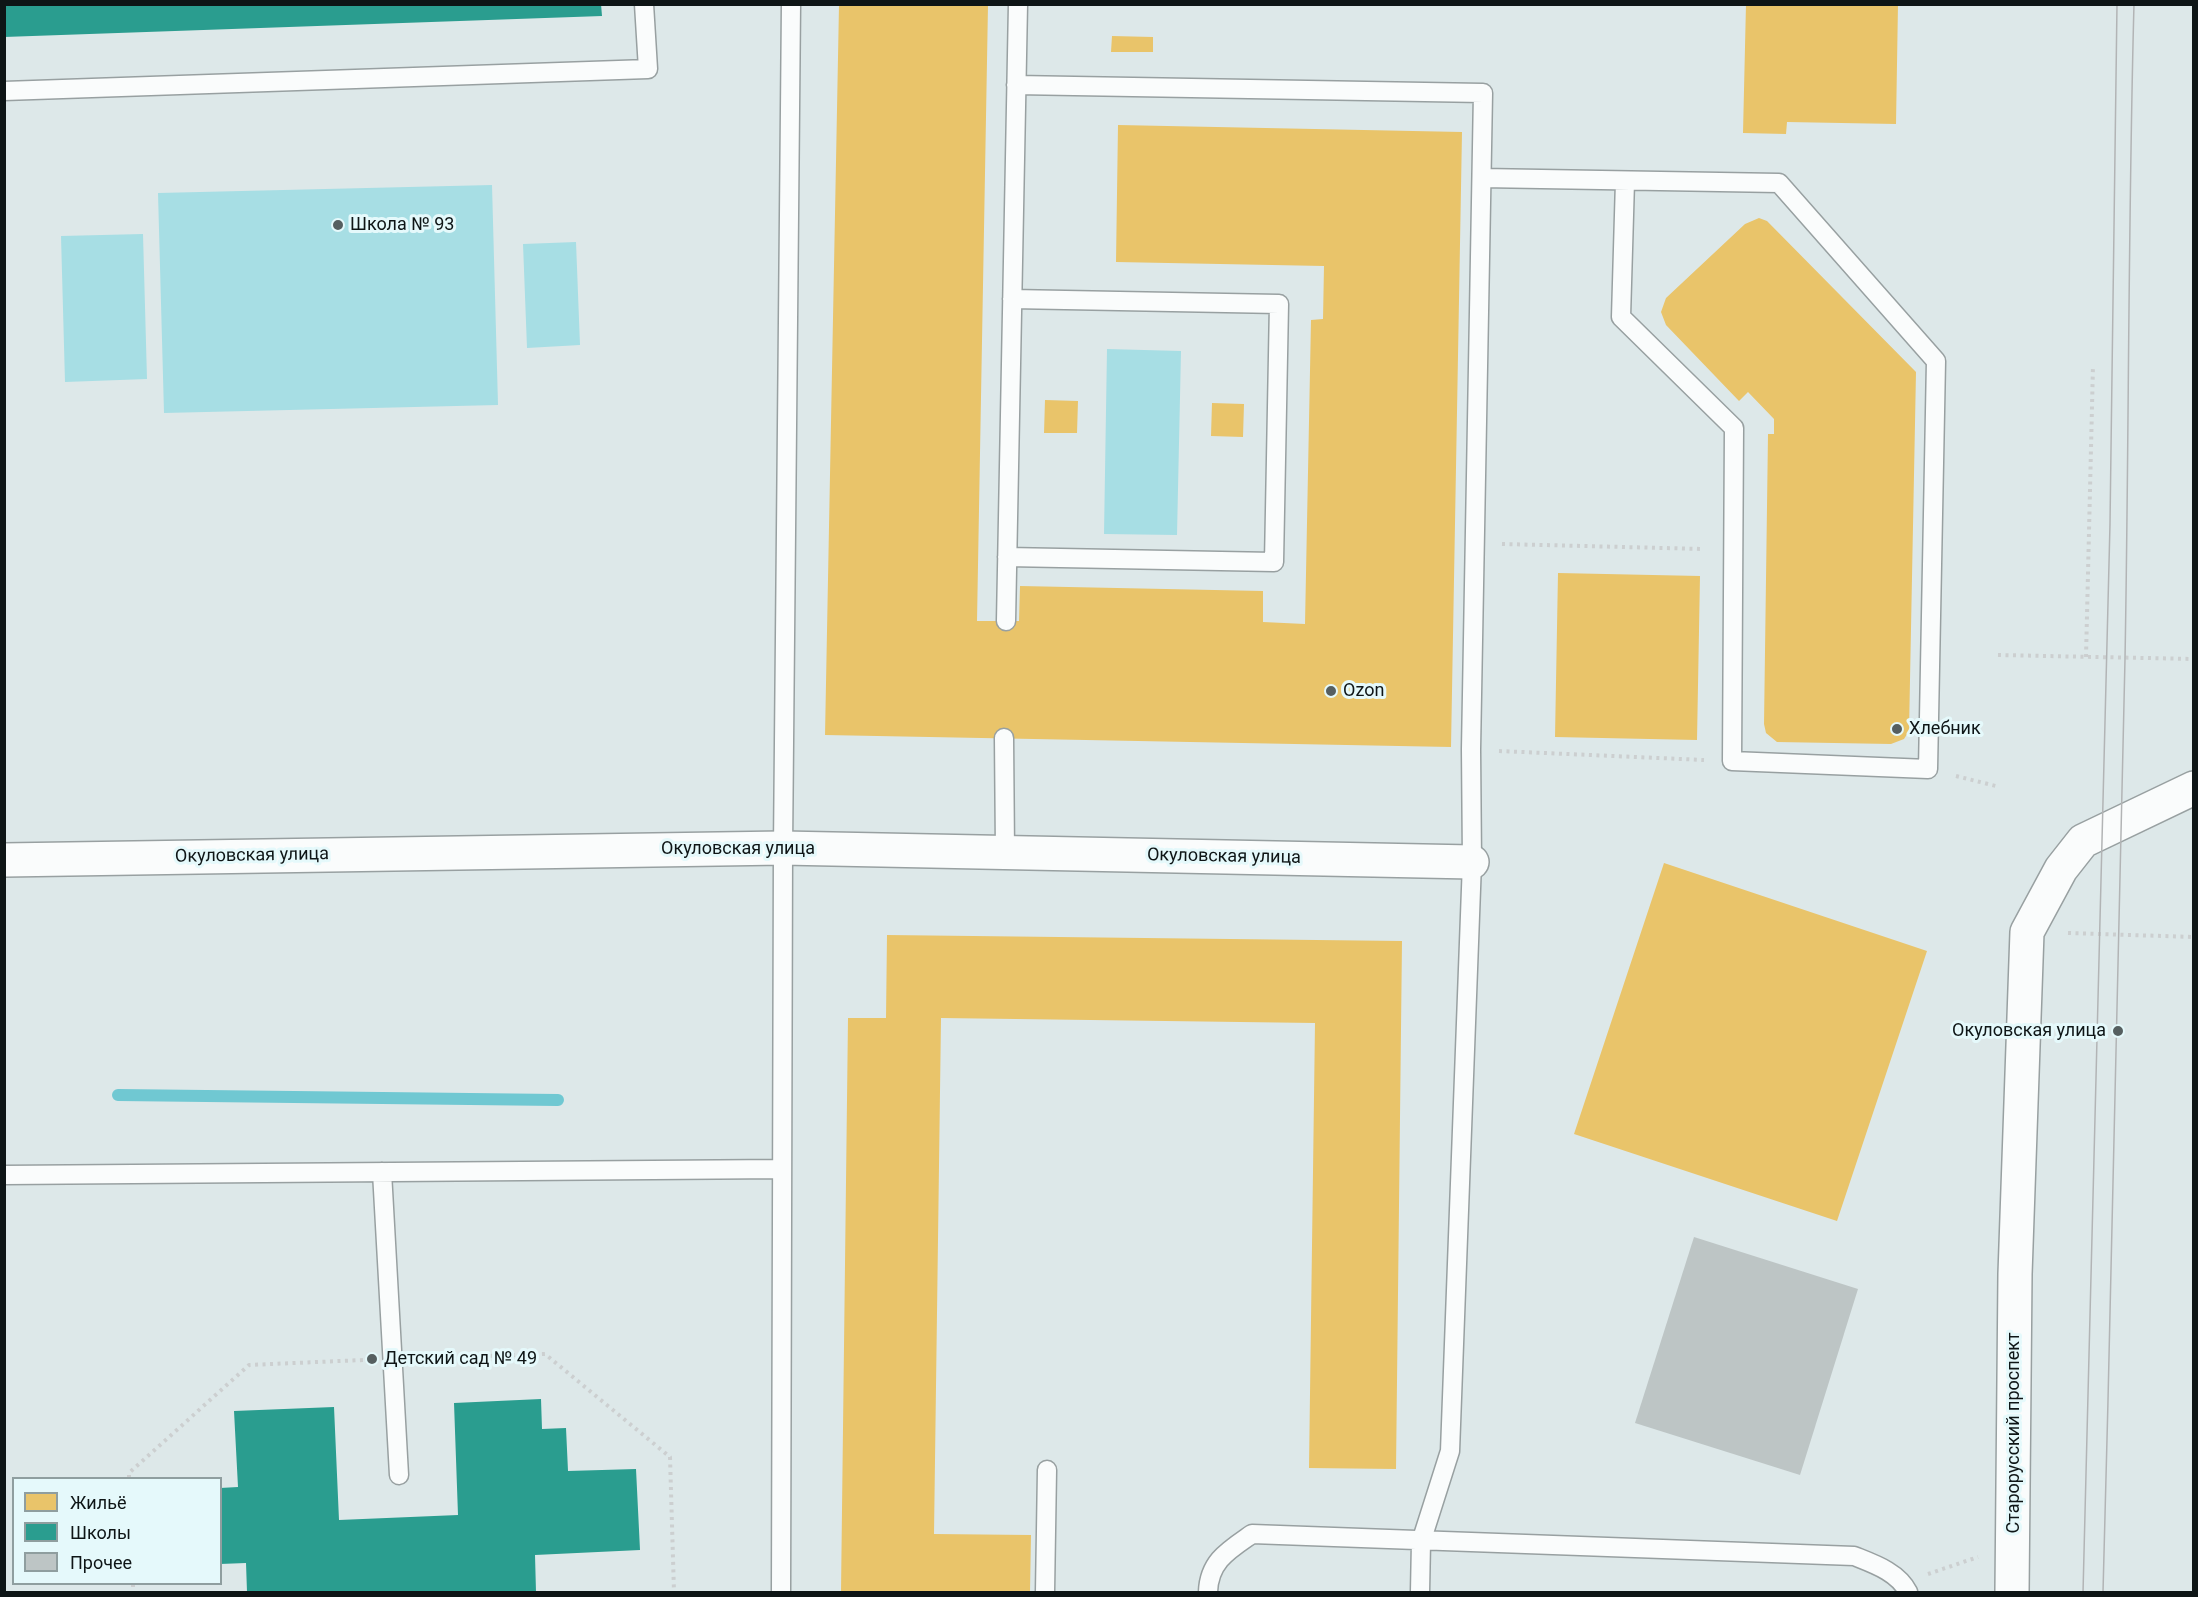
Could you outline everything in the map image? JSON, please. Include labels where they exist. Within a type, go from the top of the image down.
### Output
[{"type":"street","name":"Старорусский проспект","points":[[2012,1593],[2015,1274],[2027,932],[2061,869],[2083,841],[2193,788]]},
{"type":"street","name":"Окуловская улица","points":[[4,860],[783,848],[1472,862]]},
{"type":"lane","points":[[4,91],[648,69],[644,4]]},
{"type":"lane","points":[[781,1593],[783,848],[791,4]]},
{"type":"lane","points":[[1006,621],[1018,4]]},
{"type":"lane","points":[[1016,85],[1483,93],[1471,750],[1472,862],[1450,1451],[1421,1542],[1420,1593]]},
{"type":"lane","points":[[1482,178],[1779,183],[1936,361],[1928,769],[1732,761],[1734,428],[1621,317],[1626,181]]},
{"type":"lane","points":[[1007,557],[1274,562],[1279,316],[1279,304],[1012,299]]},
{"type":"lane","points":[[1004,738],[1005,852]]},
{"type":"lane","points":[[4,1175],[782,1169]]},
{"type":"lane","points":[[382,1172],[399,1475]]},
{"type":"lane","points":[[1045,1593],[1047,1470]]},
{"type":"lane","points":[[1208,1593],[1209,1580],[1222,1555],[1252,1534],[1421,1542],[1854,1556],[1878,1566],[1906,1588]]},
{"type":"path","points":[[2086,657],[2093,365]]},
{"type":"path","points":[[1475,544],[1735,549]]},
{"type":"path","points":[[1998,655],[2193,659]]},
{"type":"path","points":[[1471,750],[1732,761]]},
{"type":"path","points":[[1928,769],[1996,786]]},
{"type":"path","points":[[2075,934],[2193,937]]},
{"type":"path","points":[[129,1477],[129,1473],[249,1365],[545,1354],[670,1457],[674,1593]]},
{"type":"path","points":[[1906,1588],[2013,1545]]},
{"type":"shaded area","points":[[492,185],[498,405],[164,413],[158,193]]},
{"type":"shaded area","points":[[143,234],[147,379],[65,382],[61,236]]},
{"type":"shaded area","points":[[576,242],[580,345],[527,348],[523,244]]},
{"type":"shaded area","points":[[1107,349],[1181,351],[1177,535],[1104,534]]},
{"type":"building: Жильё","points":[[1746,4],[1898,4],[1896,124],[1787,122],[1786,134],[1743,133]]},
{"type":"building: Жильё","points":[[839,5],[988,5],[977,621],[1019,621],[1020,586],[1263,591],[1263,622],[1305,624],[1311,320],[1323,319],[1324,266],[1116,262],[1118,125],[1462,132],[1451,747],[825,735]]},
{"type":"building: Жильё","points":[[1112,36],[1153,37],[1153,52],[1111,52]]},
{"type":"building: Жильё","points":[[1759,218],[1767,221],[1916,372],[1909,731],[1904,739],[1891,744],[1777,742],[1766,733],[1764,724],[1768,434],[1774,434],[1774,419],[1748,392],[1739,401],[1666,325],[1661,312],[1666,298],[1745,224]]},
{"type":"building: Жильё","points":[[1045,400],[1078,401],[1077,433],[1044,433]]},
{"type":"building: Жильё","points":[[1212,403],[1244,404],[1243,437],[1211,436]]},
{"type":"building: Жильё","points":[[1558,573],[1700,576],[1697,740],[1555,737]]},
{"type":"building: Жильё","points":[[1664,863],[1927,951],[1837,1221],[1574,1134]]},
{"type":"building: Жильё","points":[[887,935],[1402,941],[1396,1469],[1309,1468],[1315,1023],[941,1018],[934,1534],[1031,1535],[1030,1592],[841,1592],[848,1018],[886,1018]]},
{"type":"building: Школы","points":[[4,4],[601,4],[602,16],[4,37]]},
{"type":"building: Школы","points":[[541,1399],[542,1429],[566,1428],[568,1471],[636,1469],[640,1550],[535,1555],[536,1592],[247,1592],[246,1563],[222,1564],[222,1488],[238,1487],[234,1411],[334,1407],[339,1520],[458,1515],[454,1403]]},
{"type":"building: Прочее","points":[[1694,1237],[1858,1289],[1800,1475],[1635,1423]]},
{"type":"waterway","points":[[118,1095],[558,1100]]},
{"type":"tram line","points":[[2083,1592],[2110,524],[2117,4]]},
{"type":"tram line","points":[[2103,1592],[2123,776],[2134,4]]},
{"type":"place","name":"Школа № 93","points":[[338,225]]},
{"type":"place","name":"Ozon","points":[[1331,691]]},
{"type":"place","name":"Хлебник","points":[[1897,729]]},
{"type":"place","name":"Окуловская улица","points":[[2118,1031]]},
{"type":"place","name":"Детский сад № 49","points":[[372,1359]]}]
